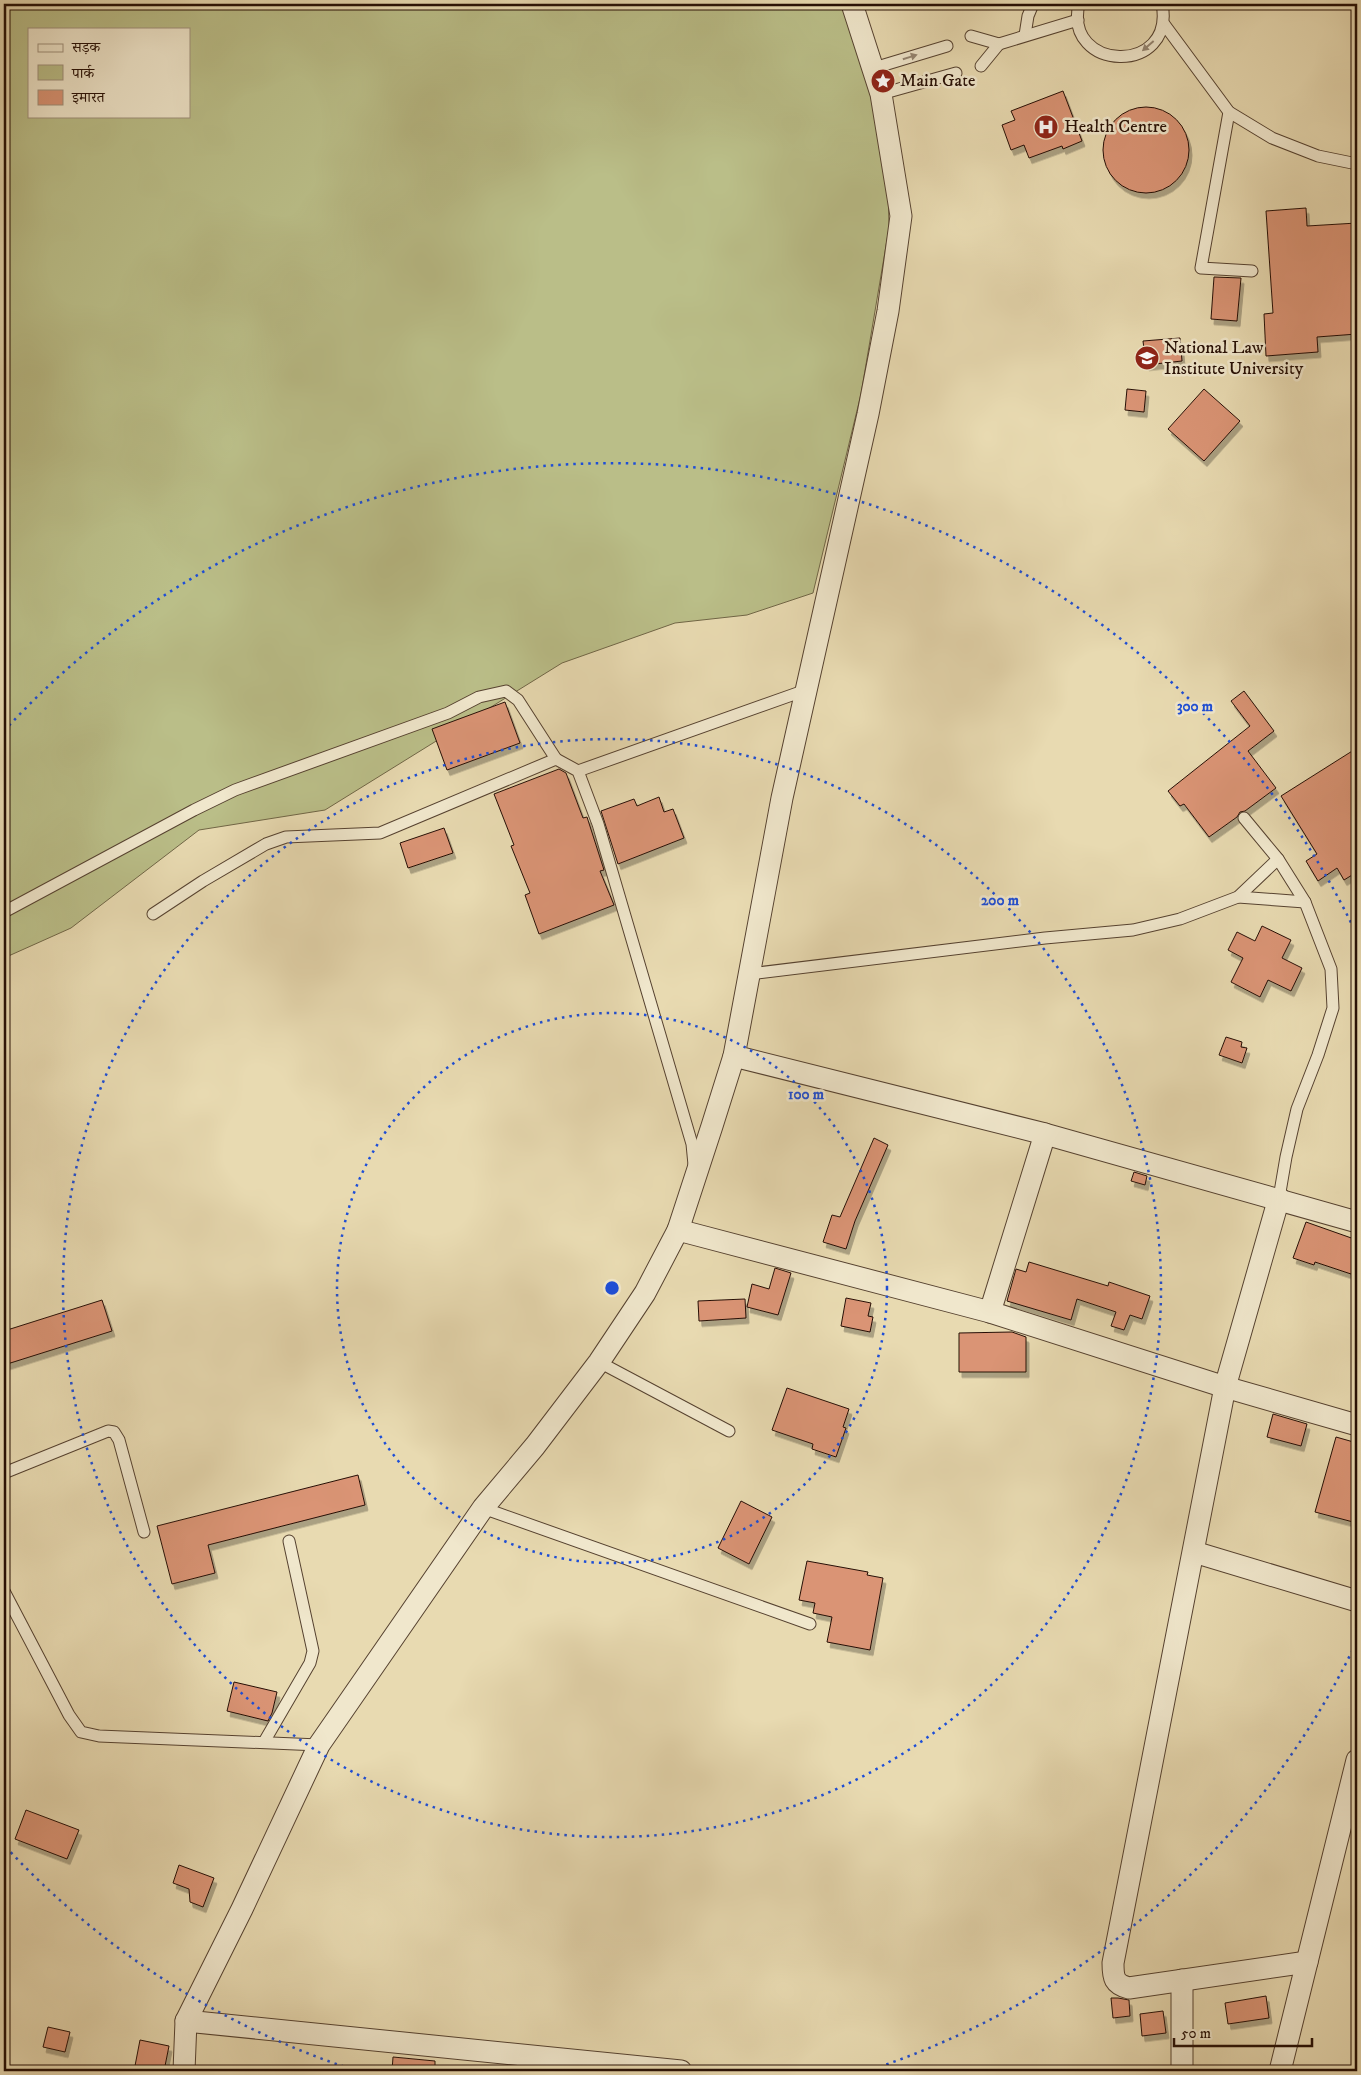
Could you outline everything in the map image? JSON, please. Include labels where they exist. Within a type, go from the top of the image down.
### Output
[{"type":"street","points":[[184,2071],[186,2021],[242,1909],[319,1746],[483,1508],[535,1446],[599,1362],[645,1293],[678,1230],[734,1056],[782,798],[868,414],[888,311],[901,216],[881,94],[852,4]]},
{"type":"street","points":[[734,1056],[1045,1134],[1279,1198],[1357,1222]]},
{"type":"street","points":[[990,1312],[1045,1134]]},
{"type":"street","points":[[1279,1198],[1225,1387],[1113,1963],[1113,1978],[1119,1985],[1129,1988],[1307,1962]]},
{"type":"street","points":[[678,1230],[990,1312],[1225,1387],[1357,1425]]},
{"type":"street","points":[[1194,1552],[1357,1601]]},
{"type":"street","points":[[1280,2071],[1357,1760]]},
{"type":"street","points":[[1182,1980],[1182,2071]]},
{"type":"street","points":[[186,2021],[681,2071]]},
{"type":"lane","points":[[1025,36],[1028,16],[1033,4]]},
{"type":"lane","points":[[1079,4],[1078,20],[1080,30],[1092,47],[1101,53],[1122,58],[1143,52],[1152,44],[1164,24]]},
{"type":"lane","points":[[1162,4],[1164,24],[1229,112],[1272,138],[1318,156],[1357,164]]},
{"type":"lane","points":[[971,36],[999,44],[1078,20]]},
{"type":"lane","points":[[981,66],[999,44]]},
{"type":"lane","points":[[874,68],[947,46]]},
{"type":"lane","points":[[881,94],[956,73]]},
{"type":"lane","points":[[1229,112],[1201,268],[1252,271]]},
{"type":"lane","points":[[578,771],[806,690]]},
{"type":"lane","points":[[4,912],[235,790],[448,713],[479,697],[506,691],[518,700],[556,759],[578,771],[598,824],[689,1134],[695,1177]]},
{"type":"lane","points":[[153,914],[203,881],[266,844],[286,837],[380,833],[556,759]]},
{"type":"lane","points":[[1244,818],[1278,859],[1305,902],[1331,969],[1333,1008],[1318,1055],[1296,1109],[1279,1198]]},
{"type":"lane","points":[[749,974],[1045,938],[1133,930],[1180,918],[1238,897],[1278,859]]},
{"type":"lane","points":[[1238,897],[1305,902]]},
{"type":"lane","points":[[599,1362],[729,1431]]},
{"type":"lane","points":[[4,1473],[108,1432],[114,1432],[119,1440],[144,1532]]},
{"type":"lane","points":[[483,1508],[810,1624]]},
{"type":"lane","points":[[264,1742],[310,1663],[313,1652],[289,1541]]},
{"type":"lane","points":[[4,1591],[69,1715],[81,1732],[99,1736],[319,1746]]},
{"type":"green space","points":[[4,4],[856,4],[886,108],[889,228],[861,394],[813,593],[747,615],[675,623],[562,663],[325,810],[199,830],[71,928],[4,958]]},
{"type":"building","points":[[1063,91],[1082,141],[1063,149],[1062,146],[1029,158],[1024,145],[1011,150],[1002,125],[1015,120],[1011,111]]},
{"type":"building","points":[[1138,107],[1154,107],[1163,110],[1177,119],[1186,133],[1189,150],[1186,167],[1177,181],[1163,190],[1154,193],[1138,193],[1122,186],[1110,174],[1103,158],[1103,142],[1110,126],[1122,114]]},
{"type":"building","points":[[1306,208],[1307,226],[1357,223],[1357,334],[1317,337],[1318,352],[1266,356],[1264,314],[1273,313],[1266,211]]},
{"type":"building","points":[[1214,277],[1241,278],[1237,321],[1211,319]]},
{"type":"building","points":[[1180,338],[1182,361],[1146,365],[1143,341]]},
{"type":"building","points":[[1127,389],[1146,391],[1144,412],[1125,410]]},
{"type":"building","points":[[1204,389],[1240,421],[1204,461],[1168,429]]},
{"type":"building","points":[[1244,691],[1274,731],[1248,751],[1276,788],[1245,811],[1240,812],[1237,817],[1209,837],[1184,804],[1180,806],[1168,791],[1250,726],[1231,701]]},
{"type":"building","points":[[505,702],[520,743],[447,770],[432,729]]},
{"type":"building","points":[[1357,748],[1357,872],[1344,880],[1337,868],[1318,881],[1306,861],[1317,854],[1281,796]]},
{"type":"building","points":[[559,769],[566,773],[583,818],[587,817],[604,870],[600,871],[614,905],[539,934],[525,895],[530,893],[511,846],[514,845],[494,794]]},
{"type":"building","points":[[659,797],[664,812],[673,809],[684,838],[618,864],[601,811],[634,799],[637,806]]},
{"type":"building","points":[[444,828],[453,853],[408,868],[400,843]]},
{"type":"building","points":[[1262,926],[1291,940],[1282,958],[1302,968],[1291,991],[1268,980],[1260,997],[1231,982],[1243,958],[1228,950],[1237,932],[1255,941]]},
{"type":"building","points":[[1226,1037],[1242,1042],[1241,1047],[1247,1048],[1242,1063],[1219,1055]]},
{"type":"building","points":[[874,1138],[888,1145],[855,1221],[846,1249],[823,1242],[832,1215],[840,1217]]},
{"type":"building","points":[[1134,1172],[1147,1176],[1145,1185],[1131,1181]]},
{"type":"building","points":[[1306,1222],[1357,1240],[1357,1276],[1315,1262],[1314,1265],[1293,1258]]},
{"type":"building","points":[[1029,1262],[1108,1286],[1109,1282],[1150,1296],[1142,1319],[1130,1315],[1124,1330],[1111,1326],[1116,1312],[1077,1299],[1071,1320],[1007,1301],[1016,1269],[1026,1272]]},
{"type":"building","points":[[775,1268],[791,1273],[778,1315],[747,1307],[752,1284],[769,1289]]},
{"type":"building","points":[[846,1298],[871,1303],[868,1316],[873,1317],[870,1332],[841,1326]]},
{"type":"building","points":[[745,1299],[746,1318],[699,1321],[698,1301]]},
{"type":"building","points":[[102,1300],[112,1331],[4,1365],[4,1331]]},
{"type":"building","points":[[1012,1332],[1026,1337],[1026,1372],[959,1372],[959,1333]]},
{"type":"building","points":[[787,1388],[849,1409],[843,1427],[846,1428],[836,1457],[812,1449],[813,1444],[772,1430]]},
{"type":"building","points":[[1273,1414],[1307,1424],[1301,1446],[1267,1437]]},
{"type":"building","points":[[1336,1437],[1357,1443],[1357,1523],[1315,1512]]},
{"type":"building","points":[[358,1475],[365,1505],[208,1545],[215,1573],[172,1584],[157,1526]]},
{"type":"building","points":[[741,1501],[772,1517],[749,1564],[718,1548]]},
{"type":"building","points":[[807,1561],[868,1572],[867,1575],[883,1578],[870,1650],[827,1642],[832,1617],[813,1613],[815,1603],[799,1600]]},
{"type":"building","points":[[234,1682],[277,1692],[268,1721],[227,1711]]},
{"type":"building","points":[[26,1810],[79,1830],[67,1859],[15,1839]]},
{"type":"building","points":[[179,1865],[214,1878],[203,1907],[190,1902],[189,1889],[173,1883]]},
{"type":"building","points":[[1266,1996],[1269,2018],[1228,2024],[1225,2003]]},
{"type":"building","points":[[1111,1998],[1129,2000],[1130,2016],[1113,2018]]},
{"type":"building","points":[[1163,2011],[1166,2033],[1142,2036],[1140,2014]]},
{"type":"building","points":[[48,2027],[70,2032],[65,2052],[43,2047]]},
{"type":"building","points":[[140,2040],[169,2046],[164,2071],[134,2071]]},
{"type":"building","points":[[393,2057],[435,2061],[435,2071],[392,2071]]},
{"type":"place","name":"Main Gate","points":[[883,81]]},
{"type":"place","name":"Health Centre","points":[[1046,127]]},
{"type":"place","name":"National Law Institute University","points":[[1147,358]]}]
